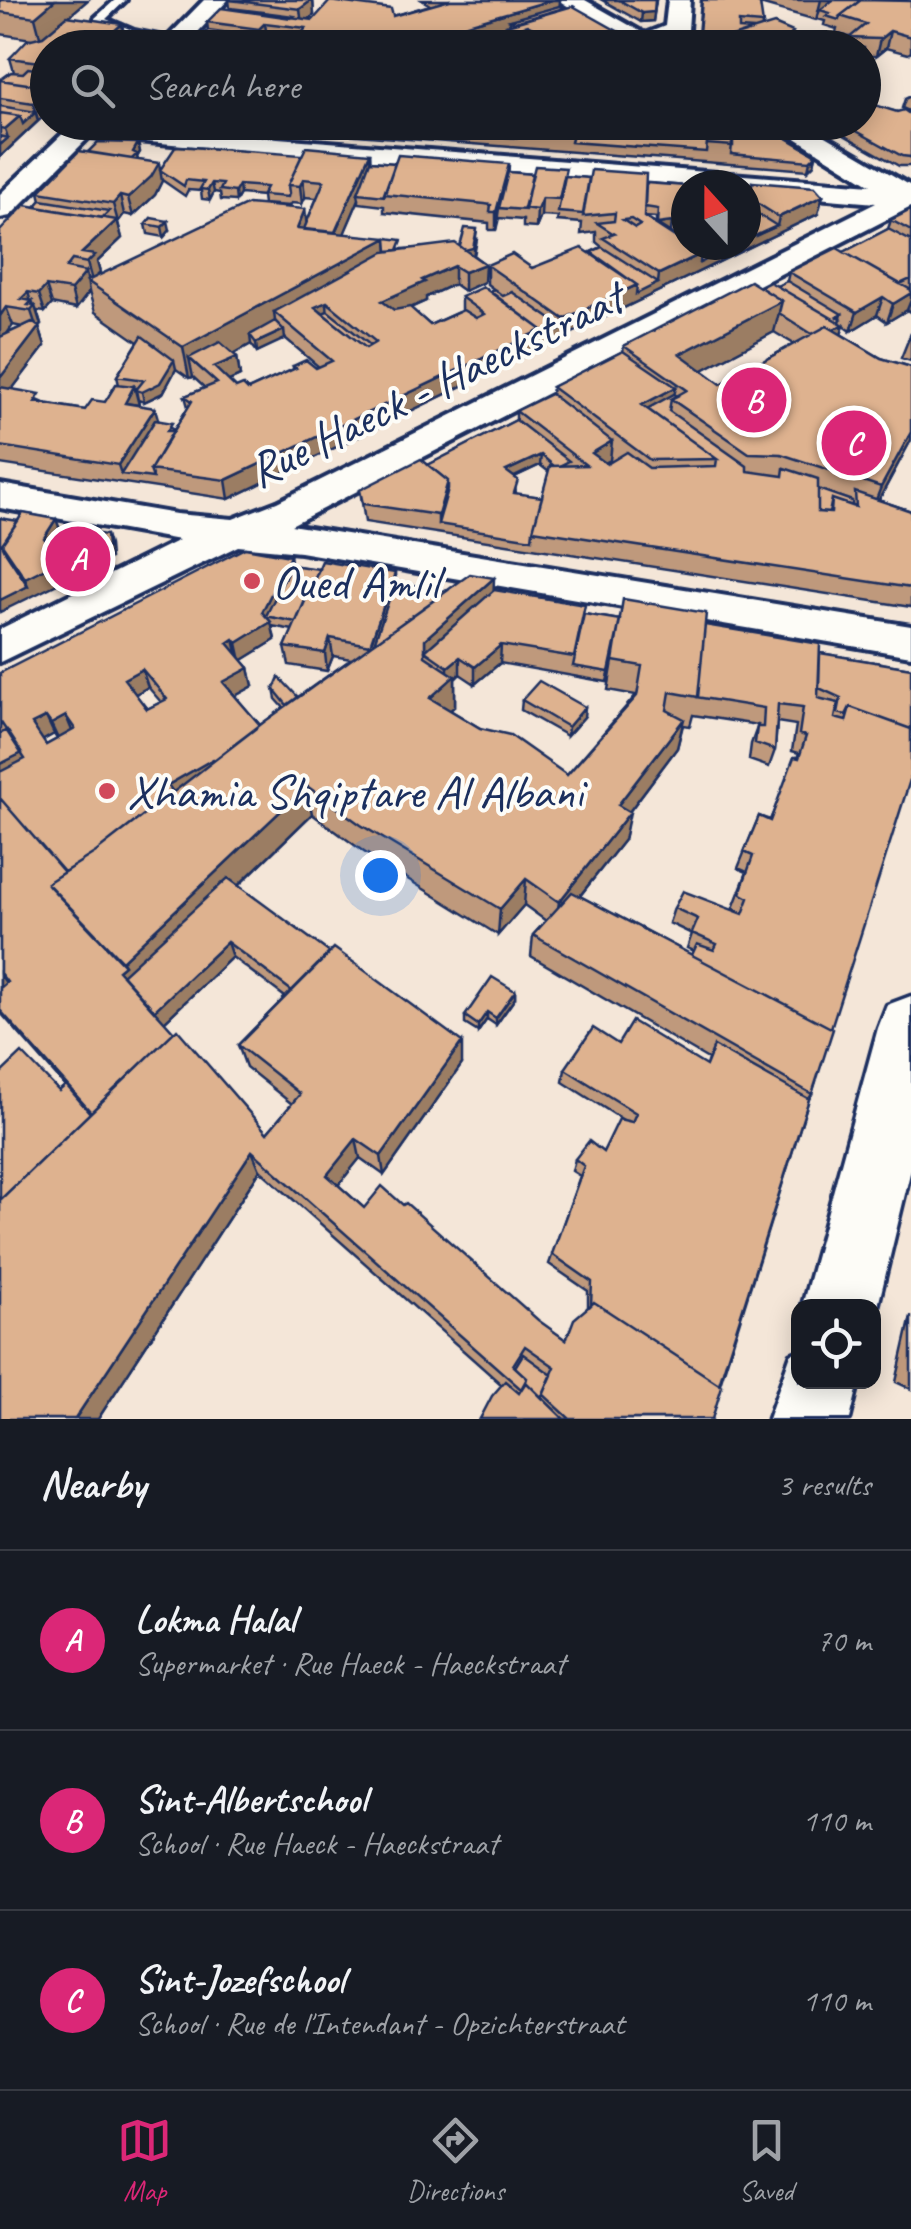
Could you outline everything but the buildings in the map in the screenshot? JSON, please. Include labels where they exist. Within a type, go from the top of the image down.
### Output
[{"type":"street","points":[[187,30],[217,0]]},
{"type":"street","points":[[569,0],[622,30]]},
{"type":"street","points":[[676,30],[679,0]]},
{"type":"street","points":[[0,210],[72,140]]},
{"type":"street","points":[[249,140],[911,197]]},
{"type":"street","points":[[814,140],[911,197]]},
{"type":"street","name":"Rue Haeck - Haeckstraat","points":[[0,647],[186,552],[290,511],[911,197]]},
{"type":"street","points":[[0,496],[176,527],[300,539],[911,641]]},
{"type":"street","points":[[842,1299],[911,1028]]},
{"type":"street","points":[[809,1419],[818,1389]]},
{"type":"lane","points":[[121,0],[98,20],[122,30]]},
{"type":"place","name":"Sint-Albertschool","points":[[754,400]]},
{"type":"place","name":"Sint-Jozefschool","points":[[854,443]]},
{"type":"place","name":"Lokma Halal","points":[[78,559]]},
{"type":"place","name":"Oued Amlil","points":[[252,581]]},
{"type":"place","name":"Xhamia Shqiptare Al Albani","points":[[107,791]]}]
